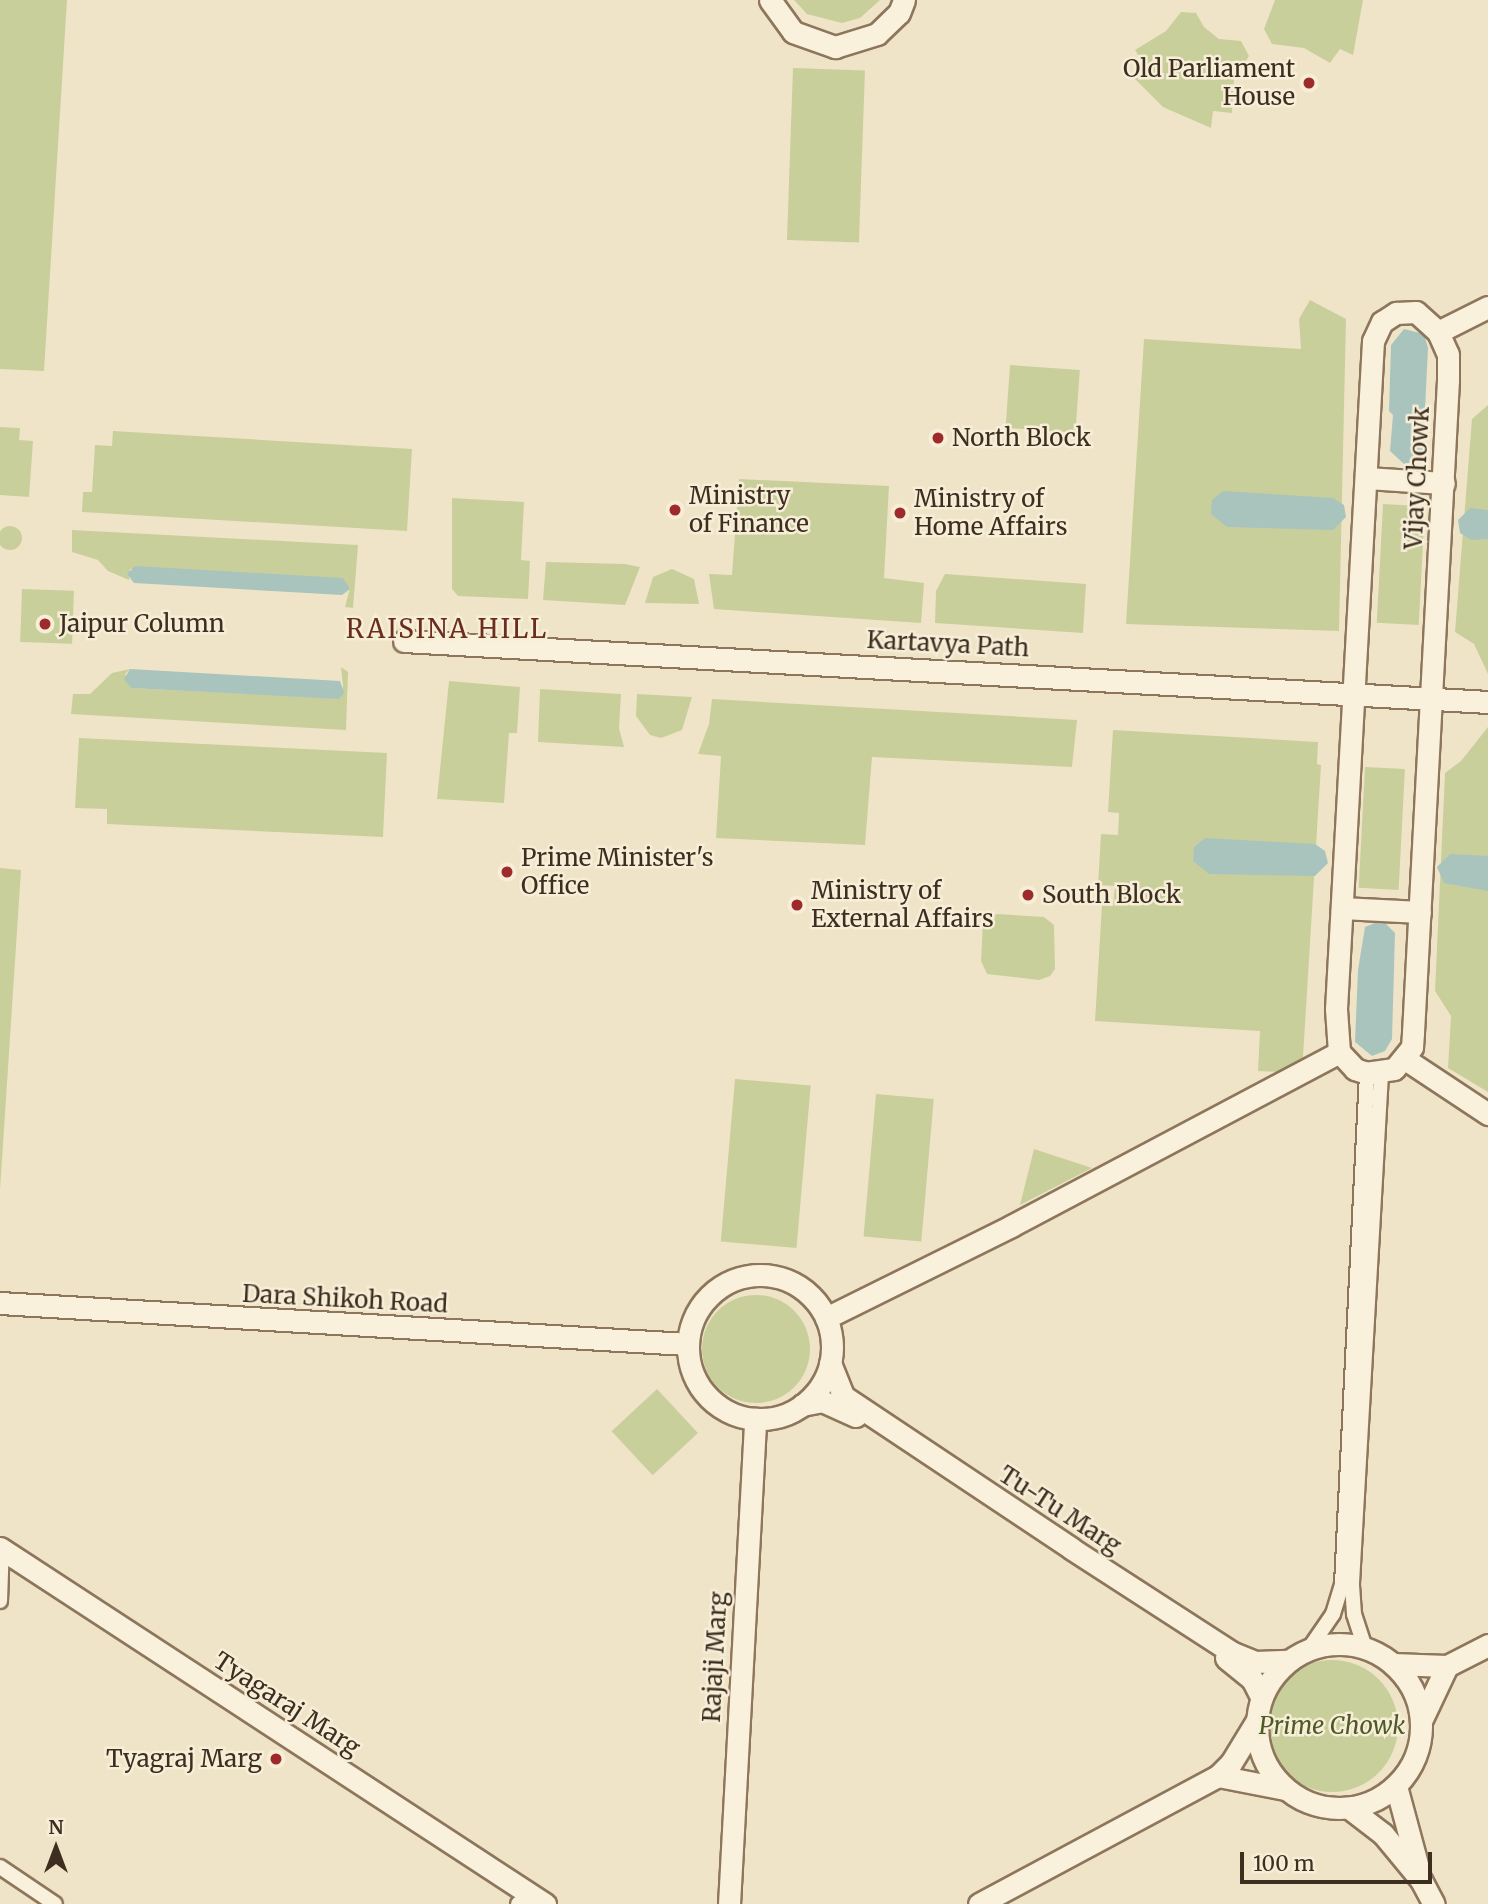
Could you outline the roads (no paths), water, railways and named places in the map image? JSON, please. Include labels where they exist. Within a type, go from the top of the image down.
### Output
[{"type":"main road","points":[[770,0],[793,32],[835,47],[877,34],[899,13],[904,0]]},
{"type":"main road","points":[[1438,332],[1488,307]]},
{"type":"main road","name":"Vijay Chowk","points":[[1339,1052],[1336,1009],[1376,331],[1396,313],[1416,312],[1438,332],[1448,354],[1444,483],[1413,1040],[1405,1059]]},
{"type":"main road","points":[[1366,478],[1444,483]]},
{"type":"main road","name":"Kartavya Path","points":[[404,641],[1354,692],[1488,702]]},
{"type":"main road","points":[[1342,908],[1420,912]]},
{"type":"main road","points":[[826,1318],[1011,1226],[1339,1052],[1355,1069],[1374,1073],[1405,1059],[1488,1114]]},
{"type":"main road","points":[[765,1275],[806,1289],[826,1318],[830,1363],[824,1379],[802,1405],[780,1416],[755,1419],[725,1410],[706,1395],[693,1376],[687,1345],[698,1308],[727,1282],[746,1276],[765,1275]]},
{"type":"main road","name":"Dara Shikoh Road","points":[[0,1303],[687,1345]]},
{"type":"main road","name":"Tu-Tu Marg","points":[[830,1363],[843,1396],[1083,1557],[1233,1653],[1255,1662],[1288,1661]]},
{"type":"main road","name":"Tu-Tu Marg","points":[[802,1405],[822,1401],[853,1413],[1237,1665],[1261,1697]]},
{"type":"main road","name":"Rajaji Marg","points":[[731,1902],[755,1419]]},
{"type":"main road","name":"Tyagaraj Marg","points":[[0,1559],[519,1904]]},
{"type":"main road","name":"Tyagaraj Marg","points":[[0,1559],[545,1904]]},
{"type":"main road","points":[[979,1904],[1218,1776],[1239,1752],[1256,1722],[1261,1697],[1288,1661],[1309,1649],[1337,1644],[1365,1648],[1393,1664],[1408,1680],[1421,1721]]},
{"type":"main road","points":[[1393,1664],[1447,1666],[1488,1645]]},
{"type":"main road","points":[[1218,1776],[1285,1789],[1315,1804],[1349,1808],[1374,1801],[1396,1786],[1416,1756],[1421,1721],[1447,1666]]},
{"type":"main road","points":[[1256,1722],[1266,1766],[1285,1789]]},
{"type":"main road","points":[[1396,1786],[1421,1880]]},
{"type":"main road","points":[[1349,1808],[1383,1834],[1421,1880],[1434,1904]]},
{"type":"street","points":[[1365,1648],[1354,1614],[1352,1583],[1374,1073]]},
{"type":"street","points":[[1309,1649],[1333,1614],[1342,1585],[1374,1073]]},
{"type":"street","points":[[0,1559],[0,1601]]},
{"type":"street","points":[[0,1867],[55,1904]]},
{"type":"water","points":[[1404,329],[1424,334],[1428,348],[1423,450],[1416,461],[1404,464],[1390,451],[1393,415],[1389,411],[1391,345]]},
{"type":"water","points":[[1223,491],[1333,498],[1344,505],[1346,517],[1333,530],[1227,527],[1211,514],[1212,500]]},
{"type":"water","points":[[1470,508],[1488,510],[1488,539],[1471,540],[1460,533],[1458,520]]},
{"type":"water","points":[[135,566],[343,578],[350,589],[342,595],[134,583],[127,574]]},
{"type":"water","points":[[130,669],[340,681],[344,693],[339,699],[131,688],[124,679]]},
{"type":"water","points":[[1205,838],[1315,844],[1325,851],[1328,863],[1315,876],[1209,874],[1193,861],[1194,847]]},
{"type":"water","points":[[1450,854],[1488,856],[1488,891],[1444,883],[1437,867]]},
{"type":"water","points":[[1382,920],[1395,933],[1392,1039],[1385,1051],[1372,1056],[1355,1042],[1358,970],[1365,927]]},
{"type":"place","name":"Old Parliament House","points":[[1309,83]]},
{"type":"place","name":"North Block","points":[[938,438]]},
{"type":"place","name":"Ministry of Finance","points":[[675,510]]},
{"type":"place","name":"Ministry of Home Affairs","points":[[900,513]]},
{"type":"place","name":"Jaipur Column","points":[[45,624]]},
{"type":"place","name":"Prime Minister's Office","points":[[507,872]]},
{"type":"place","name":"South Block","points":[[1028,895]]},
{"type":"place","name":"Ministry of External Affairs","points":[[797,905]]},
{"type":"place","name":"Tyagraj Marg","points":[[276,1759]]},
{"type":"district","name":"RAISINA HILL","points":[[447,629]]},
{"type":"park label","name":"Prime Chowk","points":[[1332,1726]]}]
